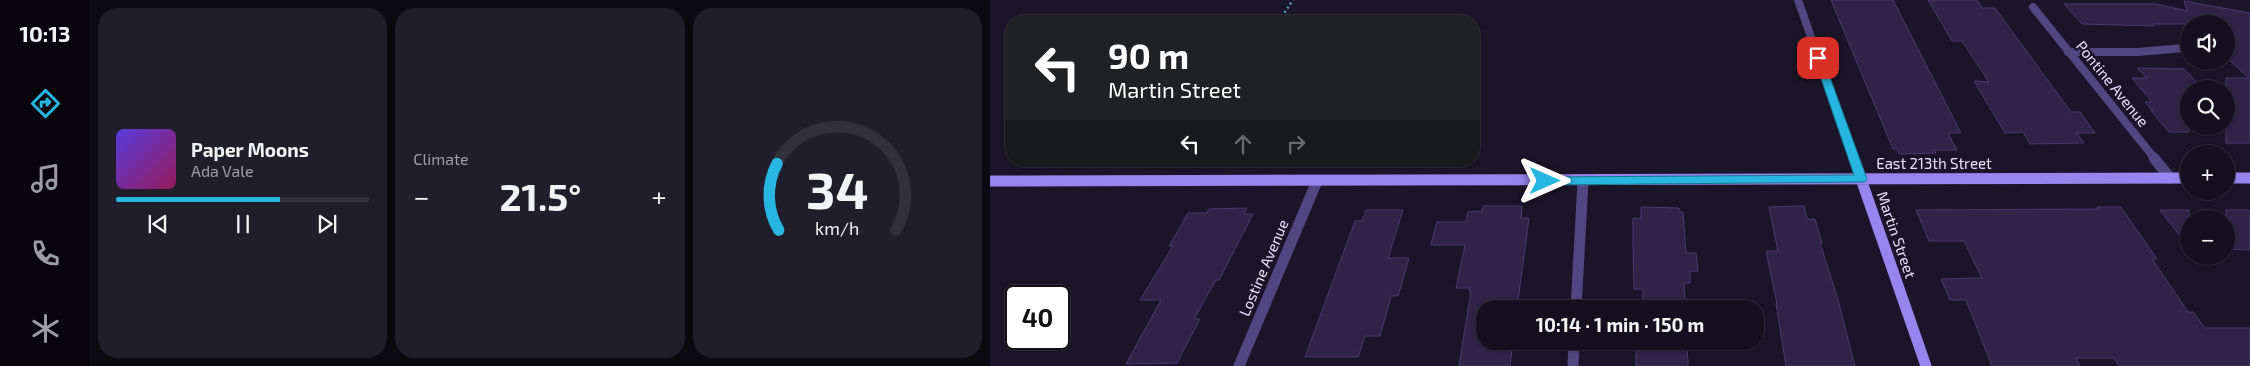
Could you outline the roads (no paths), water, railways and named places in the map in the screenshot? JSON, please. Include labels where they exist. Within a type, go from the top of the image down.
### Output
[{"type":"street","name":"Martin Street","points":[[1798,0],[1926,366]]},
{"type":"street","name":"Pontine Avenue","points":[[2033,7],[2170,178]]},
{"type":"street","points":[[2068,52],[2138,52],[2180,48]]},
{"type":"street","name":"East 213th Street","points":[[990,181],[2180,178]]},
{"type":"street","points":[[2235,178],[2250,178]]},
{"type":"street","name":"Lostine Avenue","points":[[1239,366],[1317,181]]},
{"type":"street","points":[[1576,300],[1583,181]]},
{"type":"street","points":[[1573,366],[1574,350]]}]
